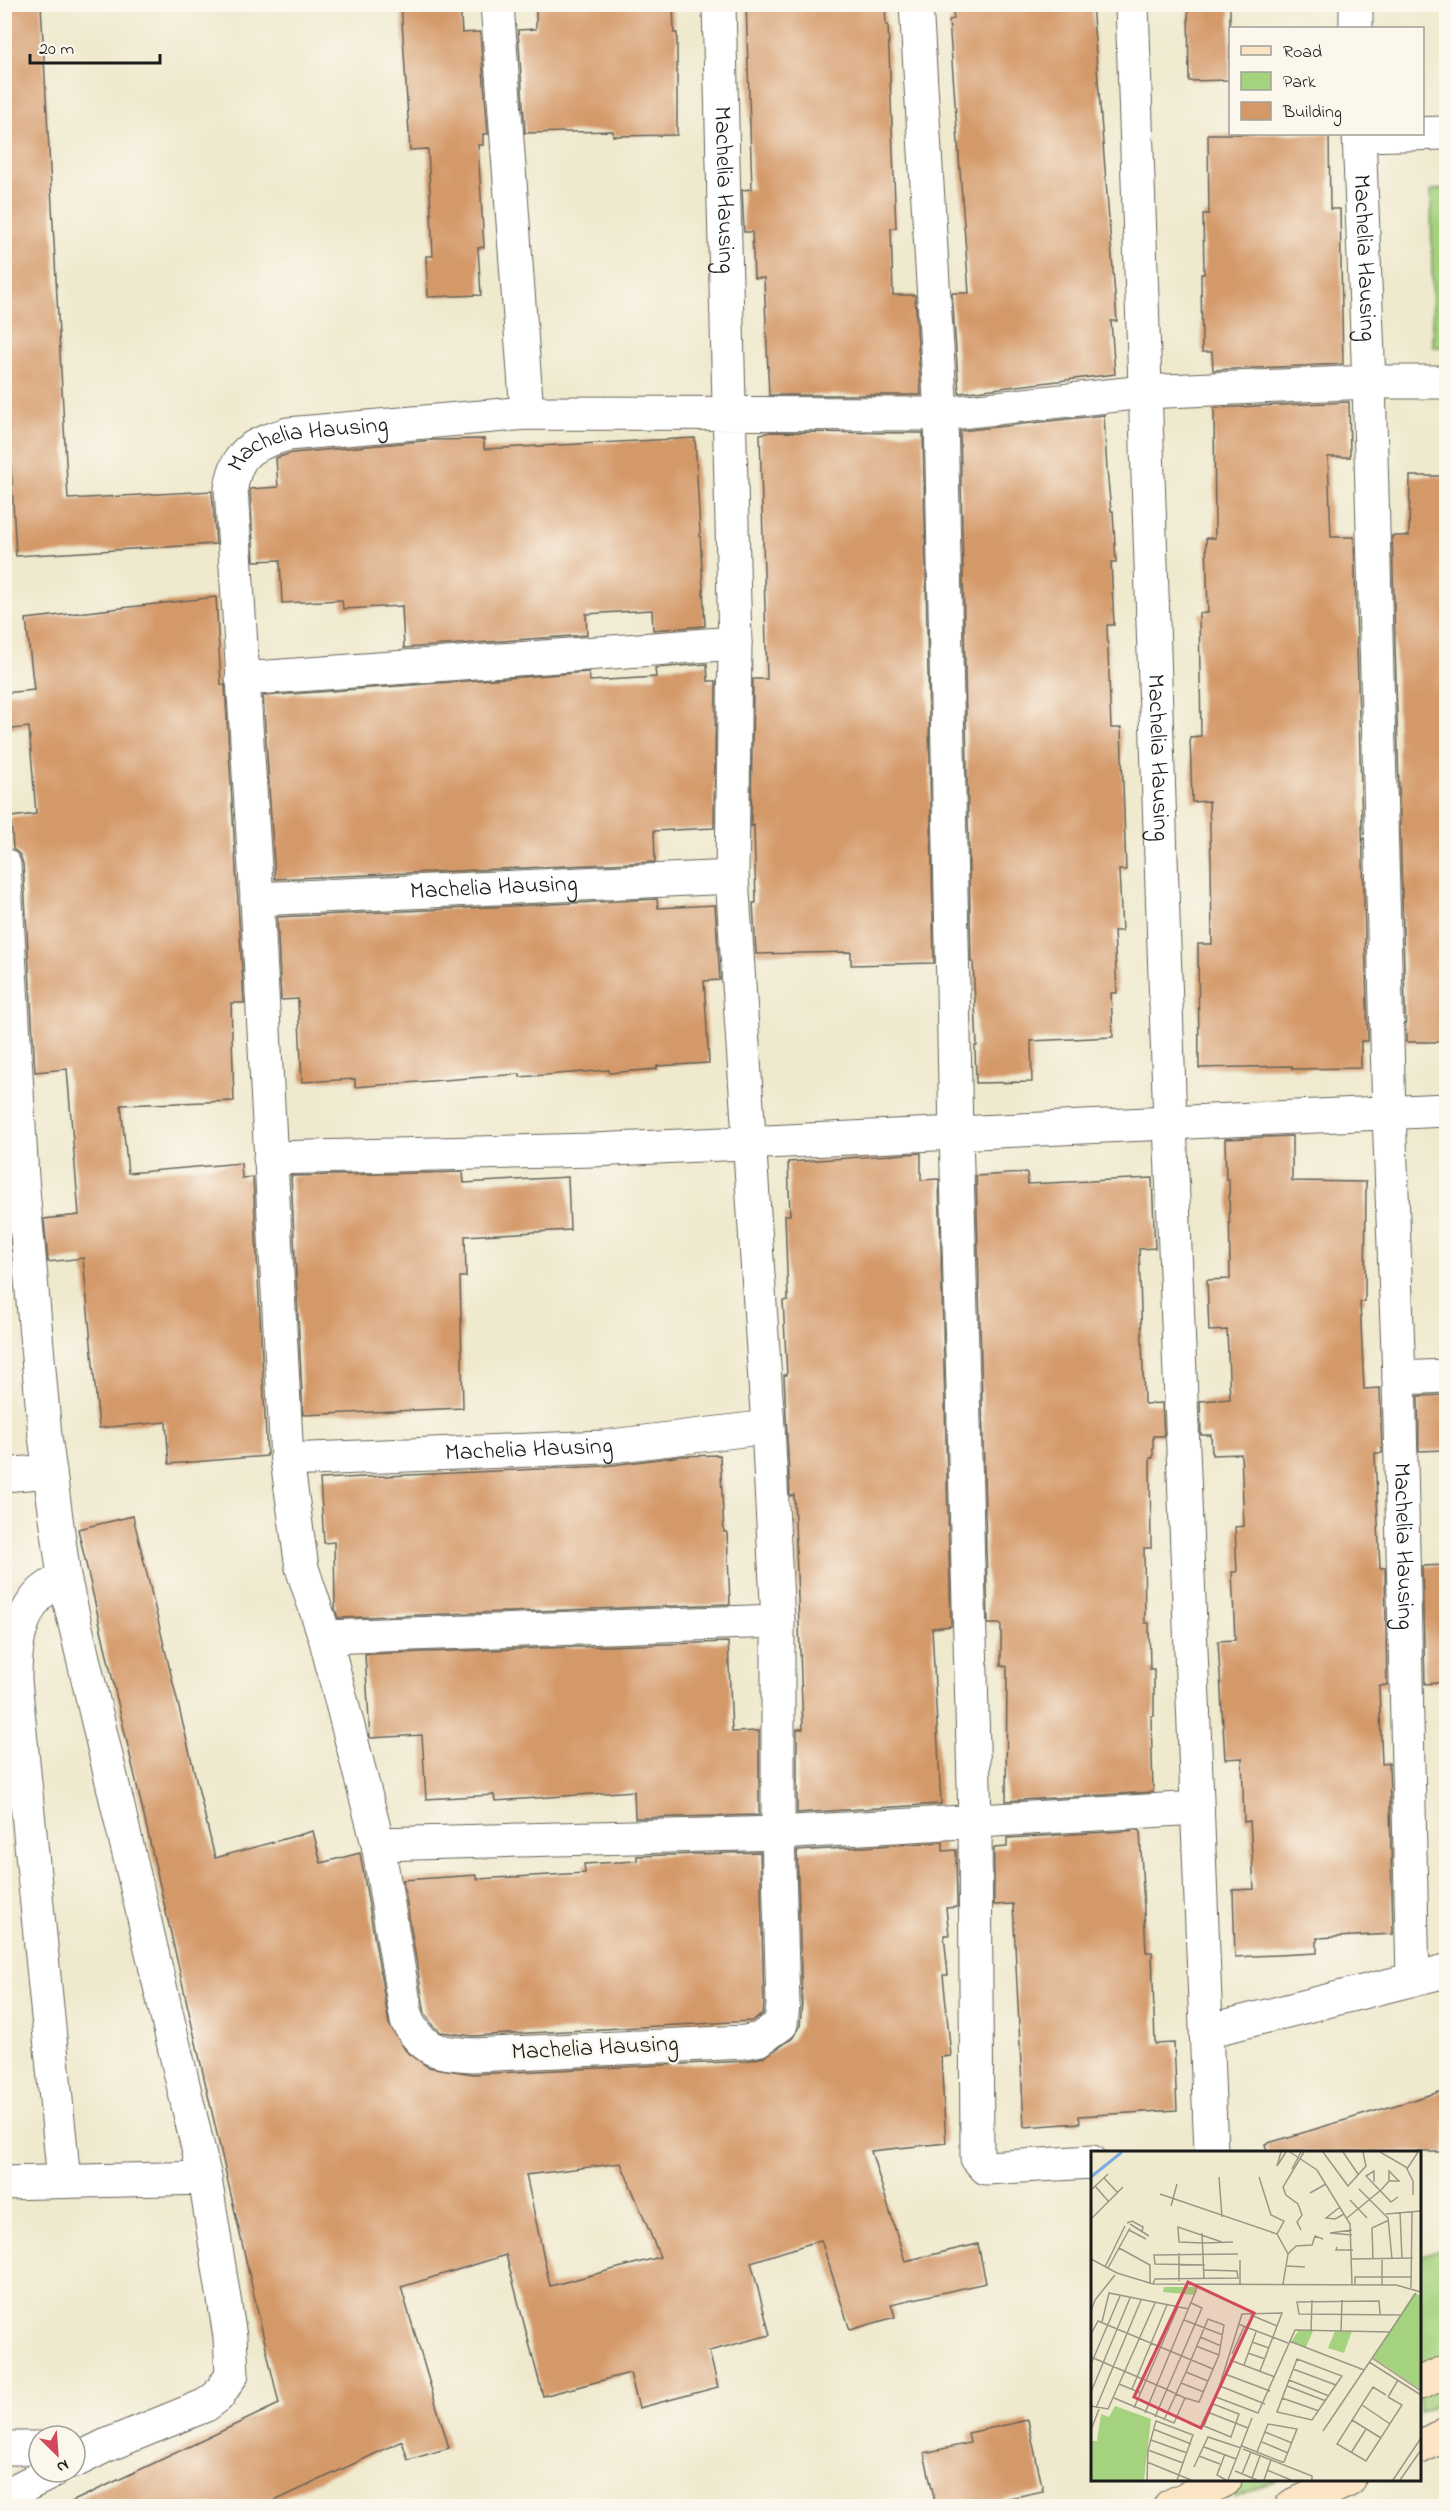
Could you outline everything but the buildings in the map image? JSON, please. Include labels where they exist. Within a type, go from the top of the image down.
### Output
[{"type":"main road","points":[[1421,2382],[1446,2372]]},
{"type":"main road","points":[[1421,2446],[1446,2434]]},
{"type":"main road","points":[[1170,2506],[1222,2481]]},
{"type":"main road","points":[[1292,2506],[1347,2481]]},
{"type":"street","points":[[497,4],[527,413]]},
{"type":"street","name":"Machelia Hausing","points":[[719,4],[730,413],[735,643],[732,877],[768,1426],[778,1621],[778,1833],[783,2004],[781,2024],[760,2039],[745,2042],[472,2055],[437,2052],[416,2038],[407,2021],[378,1844],[325,1637],[303,1568],[287,1460],[257,899],[231,488],[234,466],[247,451],[261,442],[288,434],[527,413],[730,413],[941,414],[1144,392],[1369,382],[1446,382]]},
{"type":"street","points":[[916,4],[941,414],[956,1133],[975,1820],[977,2158],[986,2168],[1091,2162]]},
{"type":"street","name":"Machelia Hausing","points":[[1132,4],[1170,1123],[1210,2151]]},
{"type":"street","points":[[1356,4],[1356,27]]},
{"type":"street","points":[[1424,133],[1446,133]]},
{"type":"street","name":"Machelia Hausing","points":[[1359,135],[1369,382],[1389,1113],[1399,1378],[1413,1979]]},
{"type":"street","points":[[242,679],[735,643]]},
{"type":"street","points":[[4,866],[13,1178],[64,1577],[205,2178],[230,2337],[232,2374],[218,2396],[206,2405],[90,2446]]},
{"type":"street","name":"Machelia Hausing","points":[[257,899],[732,877]]},
{"type":"street","points":[[270,1158],[593,1150],[1446,1110]]},
{"type":"street","points":[[1399,1378],[1446,1376]]},
{"type":"street","name":"Machelia Hausing","points":[[287,1460],[603,1447],[768,1426]]},
{"type":"street","points":[[4,1475],[50,1471]]},
{"type":"street","points":[[64,1577],[41,1593],[24,1619],[15,1652],[15,1680],[64,2181]]},
{"type":"street","points":[[325,1637],[778,1621]]},
{"type":"street","points":[[378,1844],[778,1833],[1197,1808]]},
{"type":"street","points":[[1207,2031],[1446,1971]]},
{"type":"street","points":[[4,2183],[205,2178]]},
{"type":"street","points":[[4,2448],[27,2448]]},
{"type":"street","points":[[4,2496],[28,2484]]},
{"type":"green space","points":[[1446,189],[1446,347],[1433,347],[1431,190]]},
{"type":"green space","points":[[1446,2247],[1446,2401],[1421,2413],[1421,2256]]},
{"type":"green space","points":[[1233,2481],[1274,2481],[1235,2498]]}]
